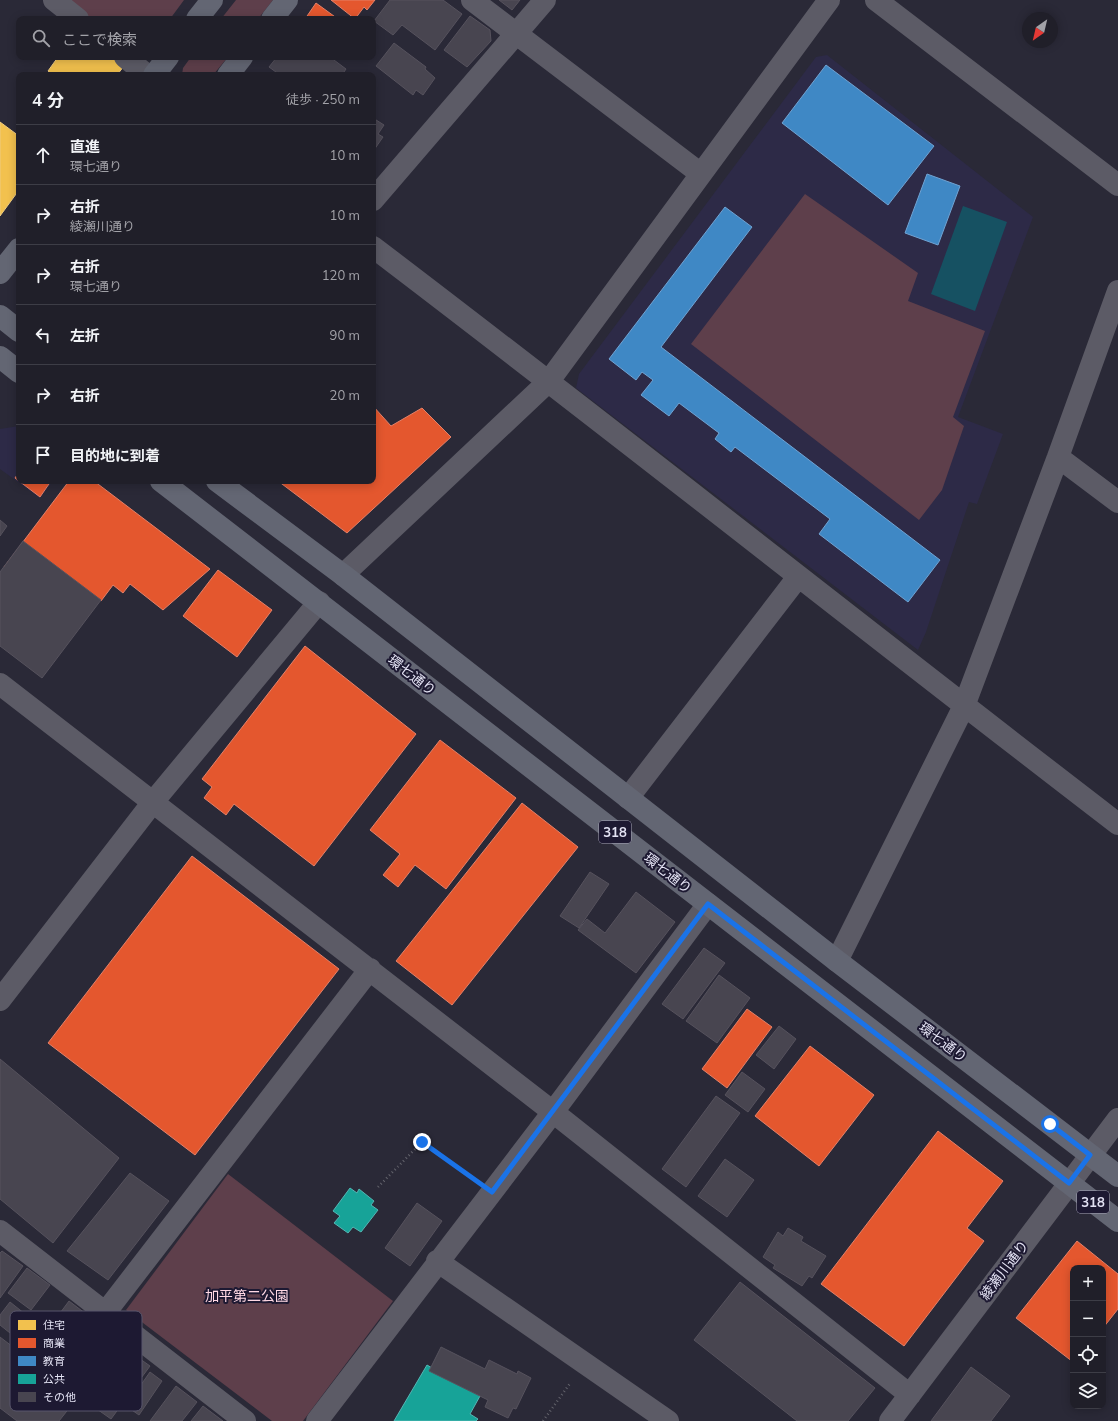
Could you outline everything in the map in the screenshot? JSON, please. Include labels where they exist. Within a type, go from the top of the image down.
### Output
[{"type":"main road","points":[[199,16],[212,0]]},
{"type":"main road","points":[[274,16],[287,0]]},
{"type":"main road","points":[[156,72],[166,60]]},
{"type":"main road","points":[[230,72],[240,60]]},
{"type":"main road","points":[[0,273],[16,253]]},
{"type":"main road","points":[[0,316],[16,329]]},
{"type":"main road","points":[[6,364],[16,347]]},
{"type":"main road","name":"環七通り","points":[[165,484],[1118,1221]]},
{"type":"main road","name":"環七通り","points":[[221,484],[343,575],[837,961],[1118,1176]]},
{"type":"street","points":[[54,0],[74,16]]},
{"type":"street","points":[[472,0],[701,174]]},
{"type":"street","points":[[376,196],[545,0]]},
{"type":"street","points":[[343,575],[549,381],[829,0]]},
{"type":"street","points":[[876,0],[1118,186]]},
{"type":"street","points":[[129,60],[143,72]]},
{"type":"street","points":[[376,249],[549,381],[798,577],[1118,824]]},
{"type":"street","points":[[837,961],[964,706],[1058,457],[1118,291]]},
{"type":"street","points":[[1058,457],[1118,502]]},
{"type":"street","points":[[628,798],[798,577]]},
{"type":"street","points":[[0,1000],[153,802],[319,602]]},
{"type":"street","points":[[0,684],[370,969],[910,1395]]},
{"type":"street","points":[[317,1421],[553,1112],[708,904]]},
{"type":"street","points":[[106,1311],[370,969]]},
{"type":"street","name":"綾瀬川通り","points":[[890,1421],[1118,1119]]},
{"type":"street","points":[[0,1231],[101,1311]]},
{"type":"street","points":[[438,1261],[668,1421]]},
{"type":"street","points":[[142,1342],[245,1421]]},
{"type":"path","points":[[378,1187],[422,1142],[492,1192]]},
{"type":"path","points":[[543,1421],[585,1362]]},
{"type":"shaded area","points":[[827,55],[1033,217],[958,417],[1003,434],[977,504],[969,502],[926,632],[918,650],[576,388],[579,374],[816,57]]},
{"type":"shaded area","points":[[16,426],[16,481],[0,469],[0,429]]},
{"type":"shaded area","points":[[21,484],[51,484],[40,498]]},
{"type":"green space","points":[[68,0],[184,0],[172,16],[88,16]]},
{"type":"green space","points":[[236,0],[273,0],[260,16],[223,16]]},
{"type":"green space","points":[[189,60],[226,60],[216,72],[182,72],[183,68]]},
{"type":"green space","points":[[805,194],[918,273],[908,301],[985,331],[953,417],[964,426],[942,490],[919,520],[691,344]]},
{"type":"green space","name":"加平第二公園","points":[[228,1174],[393,1301],[303,1421],[272,1421],[142,1322],[142,1311],[126,1310]]},
{"type":"water","points":[[963,206],[1007,222],[975,311],[931,294]]},
{"type":"building: 住宅","points":[[56,60],[116,60],[124,66],[119,72],[48,71]]},
{"type":"building: 住宅","points":[[0,122],[16,134],[16,194],[0,216]]},
{"type":"building: 商業","points":[[331,0],[375,0],[367,10],[364,7],[357,16],[351,16]]},
{"type":"building: 商業","points":[[316,3],[334,16],[307,16]]},
{"type":"building: 商業","points":[[422,408],[451,437],[347,533],[282,484],[376,484],[376,409],[391,426]]},
{"type":"building: 商業","points":[[23,484],[49,484],[40,497]]},
{"type":"building: 商業","points":[[67,484],[98,484],[210,569],[163,610],[130,584],[123,593],[113,585],[101,601],[82,587],[63,612],[4,567]]},
{"type":"building: 商業","points":[[218,570],[272,610],[237,657],[183,616]]},
{"type":"building: 商業","points":[[305,646],[416,734],[314,866],[234,804],[226,815],[204,798],[212,787],[202,779]]},
{"type":"building: 商業","points":[[440,740],[516,798],[446,889],[415,865],[398,887],[383,875],[400,854],[370,830]]},
{"type":"building: 商業","points":[[522,803],[578,847],[452,1005],[396,961]]},
{"type":"building: 商業","points":[[192,856],[339,969],[195,1155],[48,1043]]},
{"type":"building: 商業","points":[[747,1009],[772,1027],[727,1088],[702,1069]]},
{"type":"building: 商業","points":[[810,1046],[874,1095],[819,1166],[755,1116]]},
{"type":"building: 商業","points":[[938,1131],[1003,1181],[967,1228],[984,1241],[904,1346],[821,1284]]},
{"type":"building: 商業","points":[[1077,1241],[1118,1274],[1118,1309],[1106,1324],[1106,1265],[1070,1265],[1070,1360],[1016,1318]]},
{"type":"building: 教育","points":[[826,65],[934,146],[888,205],[782,123]]},
{"type":"building: 教育","points":[[927,174],[960,186],[938,245],[905,233]]},
{"type":"building: 教育","points":[[725,207],[752,227],[661,347],[940,560],[908,602],[819,534],[830,519],[735,447],[731,452],[715,439],[719,433],[679,403],[669,416],[641,395],[653,380],[642,372],[636,380],[609,359]]},
{"type":"building: 公共","points":[[350,1188],[357,1193],[359,1189],[374,1201],[371,1205],[378,1210],[361,1232],[353,1227],[348,1233],[334,1223],[340,1216],[333,1211]]},
{"type":"building: 公共","points":[[427,1365],[480,1396],[470,1414],[478,1419],[476,1421],[394,1421]]},
{"type":"building: その他","points":[[390,0],[443,0],[462,14],[435,50],[402,25],[393,35],[376,22],[376,18]]},
{"type":"building: その他","points":[[499,0],[520,0],[512,10]]},
{"type":"building: その他","points":[[470,16],[490,30],[491,41],[467,67],[444,50]]},
{"type":"building: その他","points":[[394,43],[426,67],[425,69],[435,78],[423,95],[416,90],[413,95],[376,66]]},
{"type":"building: その他","points":[[275,60],[334,60],[346,69],[344,72],[276,72],[269,67]]},
{"type":"building: その他","points":[[376,120],[384,125],[378,134],[383,137],[376,147]]},
{"type":"building: その他","points":[[0,520],[7,526],[0,536]]},
{"type":"building: その他","points":[[23,541],[101,600],[42,678],[0,646],[0,572]]},
{"type":"building: その他","points":[[590,872],[609,884],[579,928],[560,916]]},
{"type":"building: その他","points":[[636,892],[675,922],[636,973],[578,930],[587,919],[605,933]]},
{"type":"building: その他","points":[[704,948],[725,963],[683,1019],[662,1004]]},
{"type":"building: その他","points":[[719,975],[750,998],[717,1043],[686,1021]]},
{"type":"building: その他","points":[[779,1026],[796,1039],[774,1069],[756,1055]]},
{"type":"building: その他","points":[[0,1059],[119,1158],[53,1243],[0,1199]]},
{"type":"building: その他","points":[[742,1072],[765,1089],[748,1112],[725,1095]]},
{"type":"building: その他","points":[[716,1096],[740,1113],[686,1187],[662,1169]]},
{"type":"building: その他","points":[[725,1159],[754,1180],[727,1217],[698,1196]]},
{"type":"building: その他","points":[[130,1173],[169,1201],[108,1280],[67,1251]]},
{"type":"building: その他","points":[[417,1203],[442,1221],[410,1266],[385,1248]]},
{"type":"building: その他","points":[[788,1228],[803,1237],[801,1241],[826,1256],[812,1278],[809,1276],[802,1286],[773,1268],[775,1265],[763,1257],[778,1232],[783,1236]]},
{"type":"building: その他","points":[[2,1251],[23,1266],[0,1298],[0,1253]]},
{"type":"building: その他","points":[[27,1268],[50,1285],[31,1310],[8,1293]]},
{"type":"building: その他","points":[[740,1282],[875,1388],[848,1421],[797,1421],[694,1340]]},
{"type":"building: その他","points":[[69,1301],[82,1311],[62,1311]]},
{"type":"building: その他","points":[[10,1302],[21,1311],[10,1311],[10,1333],[0,1325],[0,1315]]},
{"type":"building: その他","points":[[0,1337],[10,1345],[10,1411],[67,1411],[59,1421],[17,1421],[0,1408]]},
{"type":"building: その他","points":[[441,1347],[485,1369],[489,1360],[517,1374],[518,1371],[531,1378],[516,1409],[513,1408],[508,1418],[485,1407],[488,1400],[429,1371]]},
{"type":"building: その他","points":[[142,1360],[150,1366],[142,1377]]},
{"type":"building: その他","points":[[971,1367],[1010,1396],[991,1421],[931,1421]]},
{"type":"building: その他","points":[[150,1372],[162,1381],[142,1411],[142,1383]]},
{"type":"building: その他","points":[[176,1386],[197,1402],[182,1421],[150,1421]]},
{"type":"building: その他","points":[[203,1406],[223,1421],[191,1421]]},
{"type":"building: その他","points":[[100,1411],[117,1411],[111,1419]]},
{"type":"building: その他","points":[[133,1411],[142,1411],[139,1415]]},
{"type":"route","points":[[422,1142],[492,1192],[708,904],[1069,1183],[1090,1155],[1050,1124]]}]
